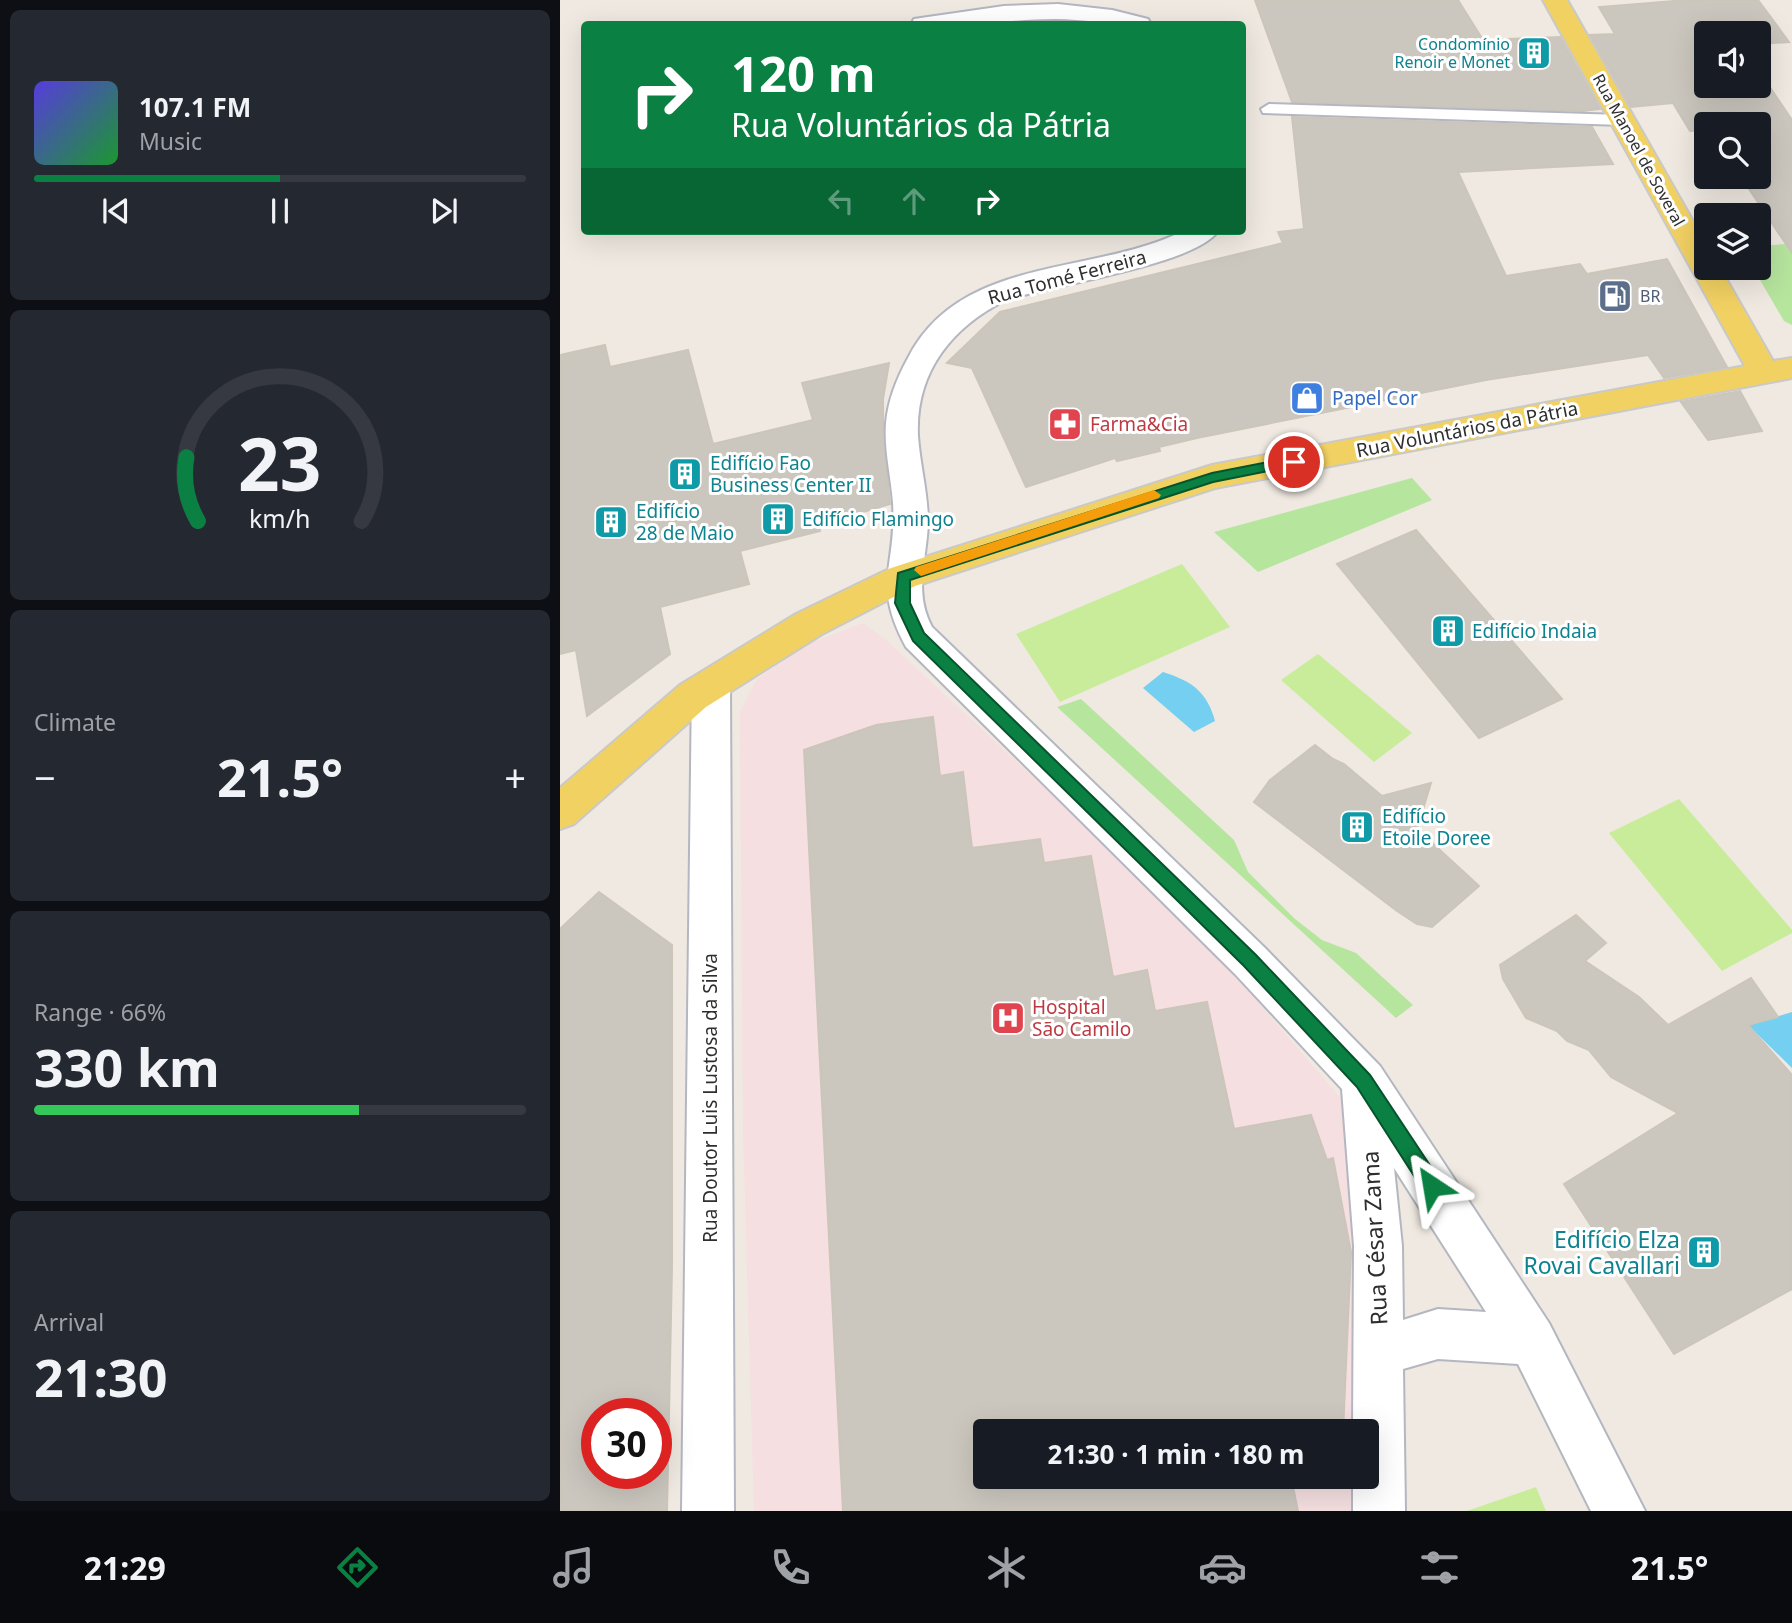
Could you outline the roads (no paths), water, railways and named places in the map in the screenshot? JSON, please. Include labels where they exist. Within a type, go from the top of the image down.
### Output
[{"type":"main road","name":"Rua Manoel de Soveral","points":[[1555,0],[1622,120],[1778,371]]},
{"type":"main road","name":"Rua Voluntários da Pátria","points":[[560,812],[693,696],[809,624],[903,577],[1212,477],[1778,371]]},
{"type":"street","points":[[950,21],[1039,11],[1090,12],[1127,21]]},
{"type":"street","name":"Rua Tomé Ferreira","points":[[1198,235],[1152,254],[992,293],[964,309],[937,332],[923,353],[910,386],[902,427],[911,515],[902,603],[919,637],[1250,961],[1364,1081],[1532,1340],[1619,1511]]},
{"type":"street","name":"Rua Doutor Luis Lustosa da Silva","points":[[709,1511],[711,685]]},
{"type":"street","name":"Rua César Zama","points":[[1364,1081],[1378,1246],[1379,1511]]},
{"type":"street","name":"Rua César Zama","points":[[1380,1352],[1438,1334],[1532,1340]]},
{"type":"lane","points":[[1269,109],[1622,120]]},
{"type":"water","points":[[1163,672],[1182,679],[1197,689],[1208,702],[1215,721],[1194,732],[1143,688]]},
{"type":"water","points":[[1792,1012],[1792,1068],[1748,1025]]},
{"type":"place","name":"Condomínio Renoir e Monet","points":[[1534,53]]},
{"type":"place","name":"BR","points":[[1615,296]]},
{"type":"place","name":"Papel Cor","points":[[1307,398]]},
{"type":"place","name":"Farma&Cia","points":[[1065,424]]},
{"type":"place","name":"Edifício Fao Business Center II","points":[[685,474]]},
{"type":"place","name":"Edifício Flamingo","points":[[778,519]]},
{"type":"place","name":"Edifício 28 de Maio","points":[[611,522]]},
{"type":"place","name":"Edifício Indaia","points":[[1448,631]]},
{"type":"place","name":"Edifício Etoile Doree","points":[[1357,827]]},
{"type":"place","name":"Hospital São Camilo","points":[[1008,1018]]},
{"type":"place","name":"Edifício Elza Rovai Cavallari","points":[[1704,1252]]}]
